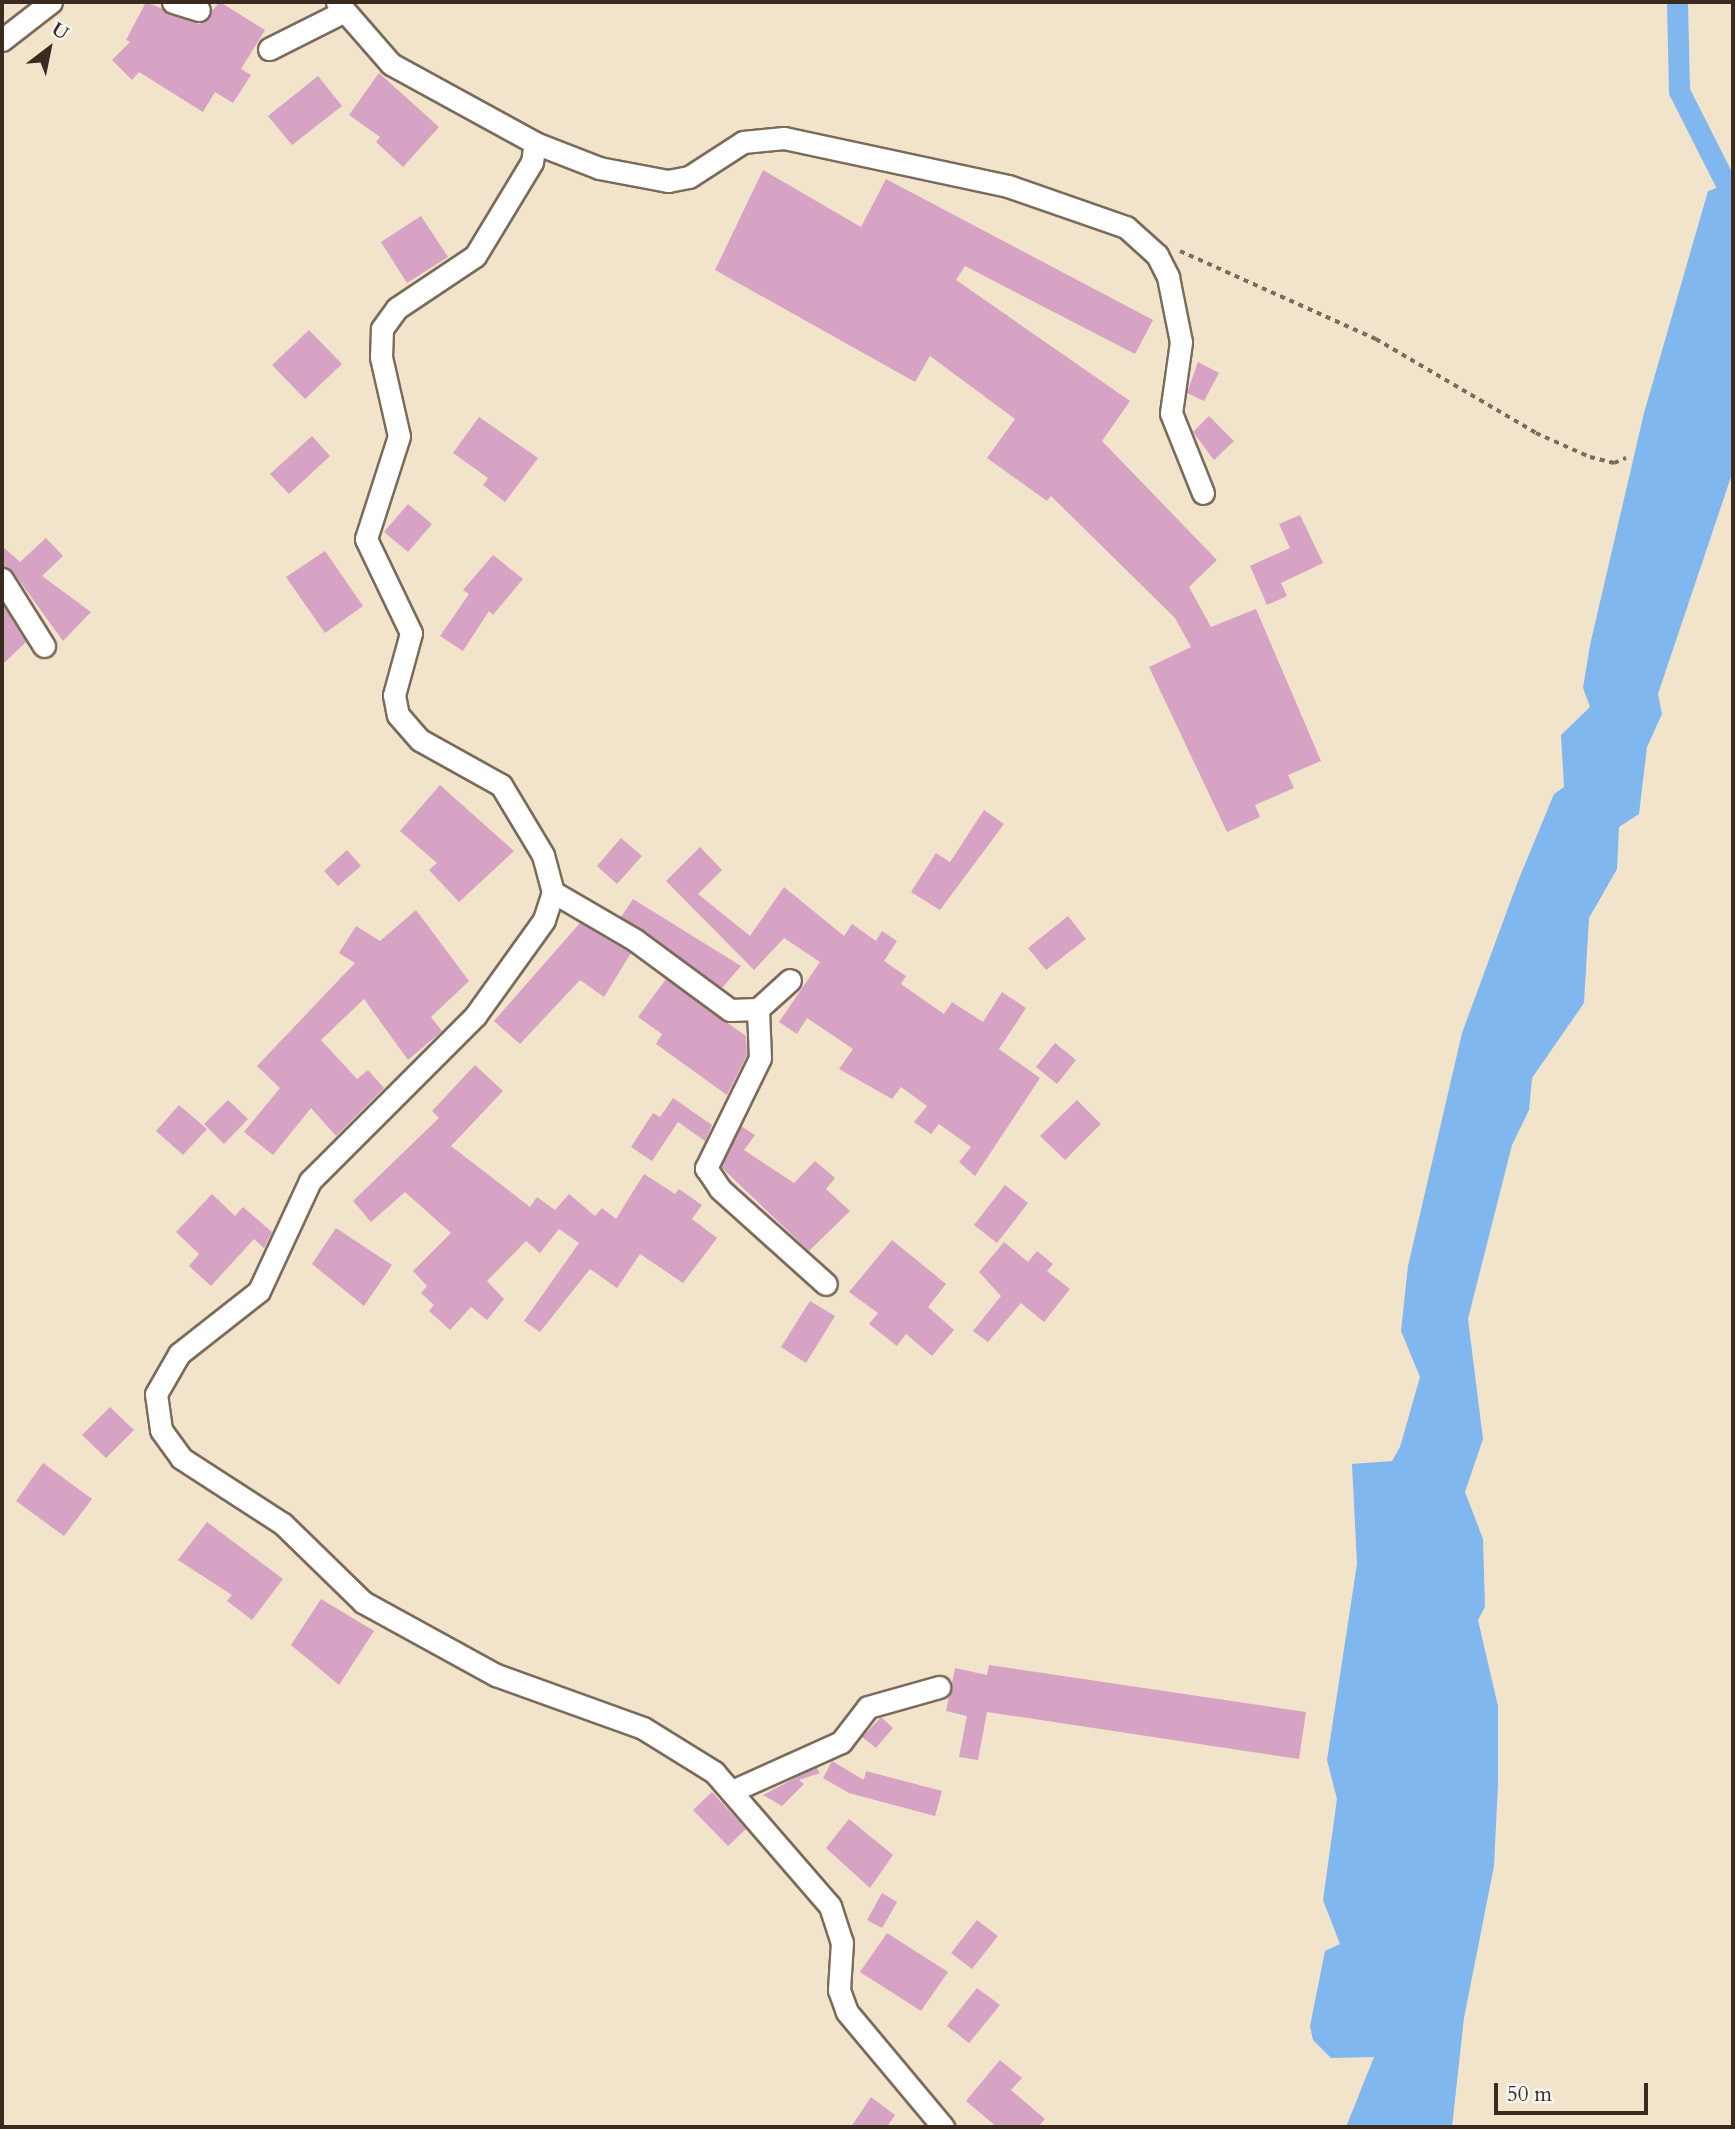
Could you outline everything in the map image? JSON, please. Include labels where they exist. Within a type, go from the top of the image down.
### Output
[{"type":"street","points":[[2,40],[51,2]]},
{"type":"street","points":[[173,2],[199,10]]},
{"type":"street","points":[[269,49],[339,7],[401,70],[535,143],[599,168],[668,181],[689,177],[743,142],[785,138],[851,148],[1101,214],[1144,240],[1168,277],[1179,316],[1171,413],[1203,494]]},
{"type":"street","points":[[535,143],[532,162],[485,244],[458,272],[397,308],[382,329],[381,357],[399,436],[366,539],[411,633],[394,695],[398,715],[420,740],[501,785],[543,855],[553,892],[544,920],[475,1016],[318,1171],[267,1280],[178,1354],[156,1394],[156,1412],[181,1458],[283,1524],[363,1602],[496,1675],[643,1728],[714,1772],[830,1906],[842,1942],[839,1990],[847,2011],[943,2127]]},
{"type":"street","points":[[2,579],[44,646]]},
{"type":"street","points":[[553,892],[635,940],[715,1003],[747,1013],[758,1009],[790,980]]},
{"type":"street","points":[[758,1009],[760,1058],[706,1168],[720,1189],[827,1284]]},
{"type":"street","points":[[732,1791],[841,1742],[868,1707],[939,1687]]},
{"type":"path","points":[[1144,240],[1376,339],[1558,443],[1614,463],[1626,458]]},
{"type":"water","points":[[1733,182],[1733,471],[1658,694],[1662,714],[1647,747],[1639,814],[1619,827],[1617,869],[1589,918],[1584,1003],[1532,1078],[1529,1110],[1512,1145],[1468,1319],[1483,1439],[1465,1492],[1483,1539],[1485,1607],[1478,1620],[1498,1706],[1498,1784],[1494,1866],[1464,2018],[1452,2127],[1346,2127],[1374,2057],[1331,2058],[1313,2040],[1310,2026],[1325,1951],[1340,1944],[1323,1900],[1337,1799],[1327,1760],[1357,1564],[1352,1464],[1392,1461],[1400,1447],[1420,1377],[1401,1331],[1408,1266],[1462,1033],[1518,881],[1554,794],[1564,787],[1561,735],[1590,707],[1583,688],[1590,645],[1644,413],[1708,191]]},
{"type":"building","points":[[146,2],[199,24],[220,2],[265,30],[241,69],[251,75],[233,103],[215,92],[203,112],[139,72],[132,80],[112,60],[130,42],[126,40]]},
{"type":"building","points":[[379,73],[439,127],[403,167],[376,142],[380,137],[349,115]]},
{"type":"building","points":[[318,76],[342,106],[292,145],[268,116]]},
{"type":"building","points":[[763,170],[861,227],[886,179],[1153,320],[1135,354],[965,266],[956,280],[1130,401],[1102,441],[1217,560],[1189,587],[1211,627],[1256,609],[1321,761],[1288,775],[1294,788],[1255,805],[1260,817],[1227,832],[1149,667],[1191,647],[1175,618],[1051,496],[1047,501],[987,458],[1015,419],[930,356],[915,382],[715,270]]},
{"type":"building","points":[[421,216],[448,257],[407,283],[381,242]]},
{"type":"building","points":[[309,330],[342,364],[305,399],[272,365]]},
{"type":"building","points":[[1198,362],[1219,373],[1204,401],[1187,393]]},
{"type":"building","points":[[1209,416],[1234,441],[1214,460],[1193,432]]},
{"type":"building","points":[[479,417],[538,458],[505,502],[483,485],[488,478],[453,453]]},
{"type":"building","points":[[312,436],[330,456],[289,494],[270,474]]},
{"type":"building","points":[[408,504],[432,524],[408,552],[384,532]]},
{"type":"building","points":[[1300,515],[1323,563],[1281,583],[1287,596],[1267,605],[1250,566],[1290,548],[1279,524]]},
{"type":"building","points":[[46,538],[63,556],[42,576],[91,612],[63,641],[13,572],[2,566],[2,546],[20,562]]},
{"type":"building","points":[[325,551],[363,606],[325,633],[286,577]]},
{"type":"building","points":[[493,555],[523,579],[493,615],[489,611],[463,651],[440,636],[469,594],[463,590]]},
{"type":"building","points":[[2,603],[26,642],[2,665]]},
{"type":"building","points":[[440,785],[514,851],[459,902],[429,870],[437,863],[400,831]]},
{"type":"building","points":[[984,810],[1004,824],[940,910],[911,892],[936,853],[950,862]]},
{"type":"building","points":[[621,838],[642,856],[617,884],[597,866]]},
{"type":"building","points":[[700,847],[722,870],[698,894],[750,936],[784,887],[844,936],[852,924],[876,941],[882,931],[897,941],[884,961],[906,976],[901,984],[944,1014],[952,1002],[983,1022],[1002,992],[1026,1008],[999,1049],[1040,1078],[975,1176],[959,1162],[971,1147],[939,1124],[931,1134],[914,1122],[927,1106],[901,1087],[892,1099],[839,1069],[853,1049],[807,1018],[797,1034],[779,1022],[820,962],[784,938],[754,970],[666,881]]},
{"type":"building","points":[[347,850],[361,866],[338,886],[324,871]]},
{"type":"building","points":[[633,899],[741,966],[722,988],[621,917]]},
{"type":"building","points":[[416,910],[469,981],[431,1017],[442,1031],[408,1060],[364,999],[321,1040],[357,1079],[368,1070],[384,1088],[336,1136],[311,1108],[273,1155],[244,1132],[280,1088],[257,1066],[355,963],[339,953],[356,926],[380,941]]},
{"type":"building","points":[[1068,916],[1086,939],[1046,970],[1028,948]]},
{"type":"building","points":[[580,923],[631,953],[604,997],[580,980],[520,1044],[494,1021]]},
{"type":"building","points":[[666,979],[746,1036],[747,1055],[727,1095],[656,1044],[662,1034],[638,1017]]},
{"type":"building","points":[[1055,1043],[1076,1060],[1057,1084],[1036,1067]]},
{"type":"building","points":[[475,1065],[503,1091],[451,1146],[530,1207],[537,1197],[555,1210],[569,1194],[595,1216],[602,1208],[616,1219],[644,1174],[675,1194],[679,1189],[702,1205],[692,1219],[717,1238],[683,1283],[640,1254],[617,1288],[590,1269],[540,1332],[524,1321],[579,1243],[559,1229],[540,1253],[526,1241],[487,1281],[504,1299],[487,1320],[471,1307],[450,1330],[429,1311],[434,1305],[421,1293],[427,1286],[413,1271],[451,1233],[405,1192],[371,1222],[353,1201],[439,1118],[432,1111]]},
{"type":"building","points":[[673,1098],[712,1125],[705,1141],[678,1122],[652,1161],[631,1147],[653,1113],[660,1117]]},
{"type":"building","points":[[228,1100],[248,1119],[224,1144],[204,1124]]},
{"type":"building","points":[[1077,1100],[1101,1124],[1065,1160],[1040,1136]]},
{"type":"building","points":[[179,1105],[207,1129],[183,1155],[156,1131]]},
{"type":"building","points":[[741,1126],[755,1135],[744,1150],[794,1183],[815,1161],[835,1178],[826,1189],[850,1211],[809,1251],[721,1167]]},
{"type":"building","points":[[1005,1185],[1028,1203],[997,1243],[974,1225]]},
{"type":"building","points":[[212,1194],[235,1216],[243,1207],[272,1232],[264,1248],[254,1239],[211,1286],[189,1266],[199,1254],[176,1232]]},
{"type":"building","points":[[336,1228],[392,1265],[364,1306],[312,1264]]},
{"type":"building","points":[[892,1240],[946,1284],[928,1307],[954,1330],[932,1356],[906,1334],[897,1346],[869,1324],[878,1313],[849,1292]]},
{"type":"building","points":[[1004,1242],[1028,1262],[1037,1251],[1053,1264],[1047,1271],[1070,1289],[1044,1322],[1021,1303],[988,1342],[973,1331],[1001,1296],[979,1272]]},
{"type":"building","points":[[810,1301],[835,1316],[806,1363],[781,1347]]},
{"type":"building","points":[[110,1407],[134,1430],[106,1458],[82,1435]]},
{"type":"building","points":[[43,1463],[92,1499],[64,1536],[16,1501]]},
{"type":"building","points":[[207,1522],[283,1579],[252,1620],[227,1601],[232,1595],[178,1560]]},
{"type":"building","points":[[321,1599],[374,1631],[339,1685],[291,1645]]},
{"type":"building","points":[[989,1665],[1306,1712],[1299,1759],[987,1712],[978,1760],[959,1757],[967,1716],[946,1711],[955,1668],[987,1675]]},
{"type":"building","points":[[881,1717],[893,1728],[876,1748],[862,1737]]},
{"type":"building","points":[[832,1761],[864,1780],[866,1771],[942,1791],[935,1816],[849,1793],[823,1778]]},
{"type":"building","points":[[816,1767],[820,1773],[799,1780],[804,1784],[782,1806],[763,1795]]},
{"type":"building","points":[[712,1792],[746,1829],[728,1846],[693,1810]]},
{"type":"building","points":[[849,1819],[893,1855],[870,1888],[826,1848]]},
{"type":"building","points":[[882,1893],[897,1902],[882,1928],[867,1920]]},
{"type":"building","points":[[977,1920],[998,1936],[972,1969],[951,1953]]},
{"type":"building","points":[[887,1933],[948,1972],[921,2011],[860,1972]]},
{"type":"building","points":[[977,1988],[1000,2005],[969,2043],[947,2026]]},
{"type":"building","points":[[1000,2060],[1022,2078],[1011,2090],[1045,2119],[1038,2127],[997,2127],[966,2101]]},
{"type":"building","points":[[871,2097],[895,2115],[887,2127],[851,2127]]},
{"type":"waterway","points":[[1677,2],[1679,91],[1733,198]]}]
